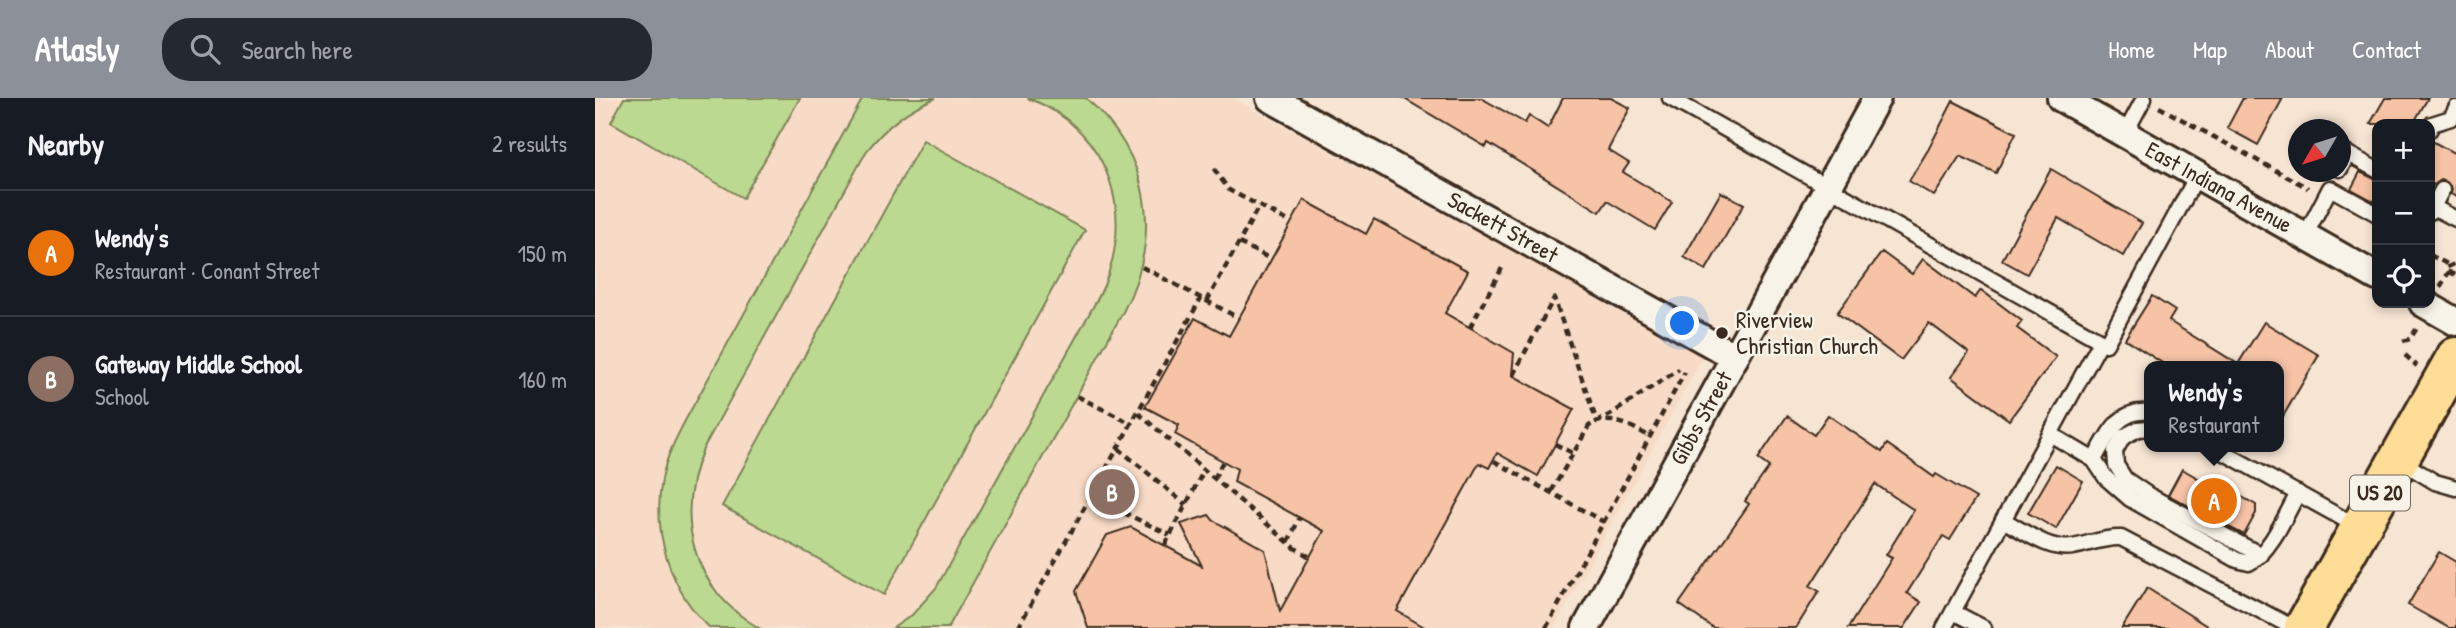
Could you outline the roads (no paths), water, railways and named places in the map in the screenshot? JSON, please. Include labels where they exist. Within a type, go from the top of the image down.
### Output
[{"type":"main road","name":"US 20","points":[[2304,628],[2456,358]]},
{"type":"street","name":"Sackett Street","points":[[1270,98],[1735,357]]},
{"type":"street","name":"Gibbs Street","points":[[1586,628],[1877,98]]},
{"type":"street","name":"East Indiana Avenue","points":[[2061,98],[2372,274]]},
{"type":"street","points":[[2432,308],[2456,322]]},
{"type":"lane","points":[[1670,98],[2106,344],[2198,174]]},
{"type":"lane","points":[[2125,134],[2144,98]]},
{"type":"lane","points":[[2435,123],[2454,116]]},
{"type":"lane","points":[[2351,157],[2372,167]]},
{"type":"lane","points":[[2305,236],[2333,182]]},
{"type":"lane","points":[[2435,201],[2442,190]]},
{"type":"lane","points":[[2327,193],[2372,212]]},
{"type":"lane","points":[[2435,210],[2456,219]]},
{"type":"lane","points":[[1944,628],[2101,341]]},
{"type":"lane","points":[[2094,460],[2121,418],[2144,412]]},
{"type":"lane","points":[[2144,428],[2123,437],[2115,451],[2116,465],[2125,479],[2150,496],[2260,555]]},
{"type":"lane","points":[[2050,433],[2094,460],[2106,478],[2130,499],[2237,560],[2249,563],[2260,555],[2298,493]]},
{"type":"lane","points":[[2223,452],[2361,528]]},
{"type":"lane","points":[[2399,460],[2435,482],[2456,488]]},
{"type":"lane","points":[[2003,520],[2054,547],[2070,548],[2106,537],[2121,538],[2294,628]]},
{"type":"lane","points":[[1953,612],[1984,628]]},
{"type":"place","name":"Riverview Christian Church","points":[[1722,333]]},
{"type":"place","name":"Gateway Middle School","points":[[1112,492]]},
{"type":"place","name":"Wendy's","points":[[2214,501]]}]
